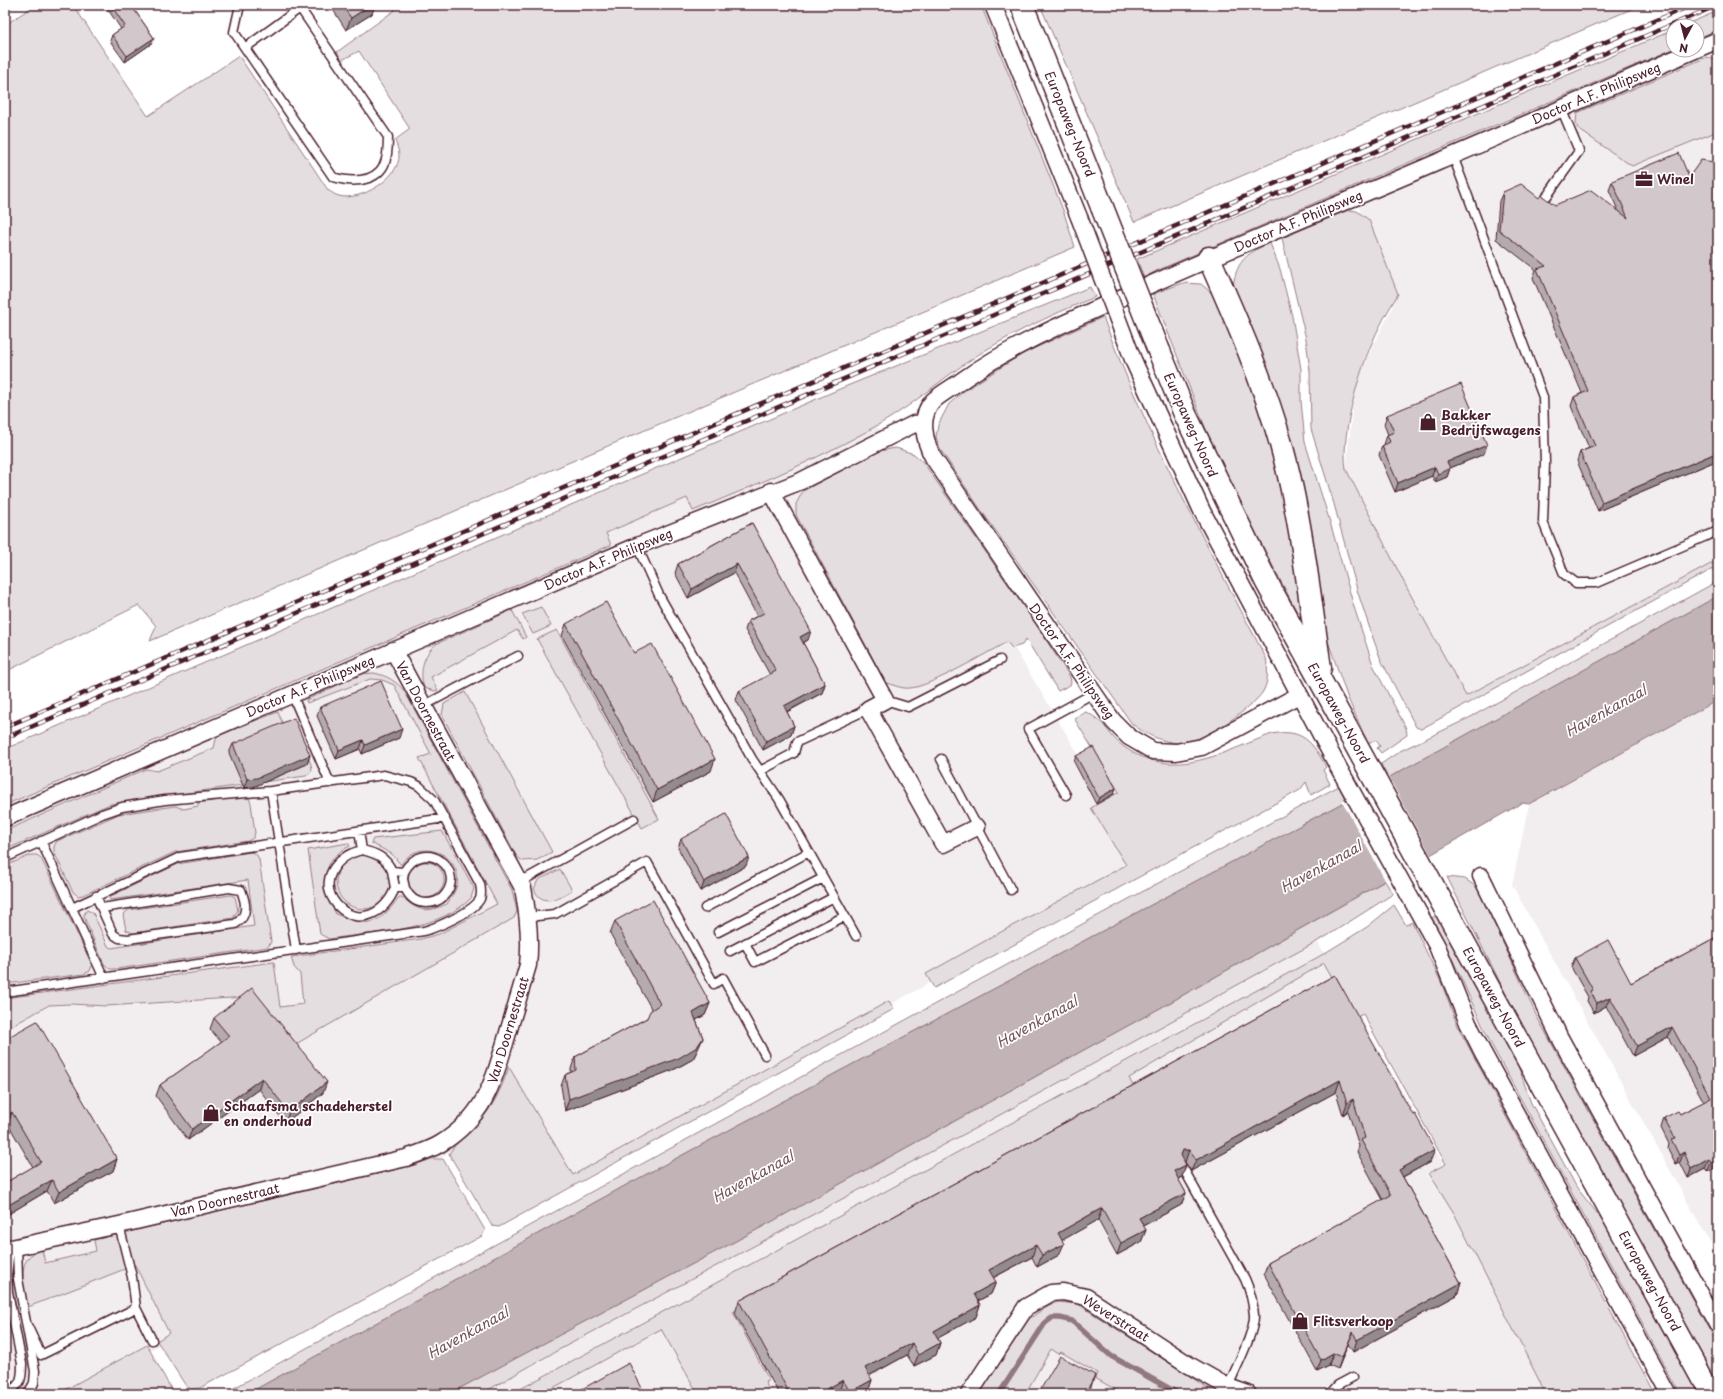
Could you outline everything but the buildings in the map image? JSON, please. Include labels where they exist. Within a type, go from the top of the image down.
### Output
[{"type":"main road","name":"Europaweg-Noord","points":[[1022,5],[1185,414],[1266,581],[1360,750],[1711,1394]]},
{"type":"main road","points":[[1209,258],[1245,339],[1269,404],[1282,445],[1297,514],[1323,683]]},
{"type":"street","name":"Europaweg-Noord","points":[[993,5],[1079,217],[1134,362],[1202,511],[1336,764],[1437,946],[1468,1023],[1482,1052],[1669,1394]]},
{"type":"street","name":"Doctor A.F. Philipsweg","points":[[1705,47],[1717,43]]},
{"type":"street","name":"Doctor A.F. Philipsweg","points":[[1299,695],[1202,747],[1176,752],[1153,751],[1129,737],[1113,721],[934,459],[927,446],[924,423],[928,410],[934,400],[985,365],[1023,342],[1209,258],[1453,156],[1677,58]]},
{"type":"street","name":"Doctor A.F. Philipsweg","points":[[5,818],[637,546],[771,491],[801,481],[914,424],[924,423]]},
{"type":"street","points":[[771,491],[885,700],[868,709],[943,844],[977,827]]},
{"type":"street","name":"Van Doornestraat","points":[[9,1253],[119,1225],[406,1158],[439,1145],[452,1136],[471,1118],[484,1101],[495,1080],[528,965],[530,946],[528,917],[523,888],[393,650]]},
{"type":"street","points":[[1481,876],[1559,1036],[1718,1326]]},
{"type":"street","name":"Weverstraat","points":[[969,1394],[1026,1307],[1050,1293],[1063,1292],[1086,1297],[1189,1365],[1228,1387],[1248,1394]]},
{"type":"lane","points":[[240,5],[234,32],[333,177],[346,182],[361,180],[375,174],[384,166],[388,137],[299,7],[245,48]]},
{"type":"lane","points":[[1547,196],[1579,151],[1561,108]]},
{"type":"lane","points":[[1453,156],[1543,397],[1545,463],[1543,522],[1564,574],[1576,583],[1596,583],[1718,531]]},
{"type":"lane","points":[[637,546],[659,595],[760,771],[779,800],[856,936]]},
{"type":"lane","points":[[423,706],[518,656]]},
{"type":"lane","points":[[885,700],[908,706],[1000,660]]},
{"type":"lane","points":[[1066,795],[1028,729],[1094,693]]},
{"type":"lane","points":[[292,694],[330,783]]},
{"type":"lane","points":[[760,771],[794,753],[797,742],[868,709]]},
{"type":"lane","points":[[941,759],[1011,890]]},
{"type":"lane","points":[[5,858],[122,807],[164,800],[271,791],[375,775],[402,778],[419,786],[434,800],[480,884],[482,892],[475,906],[448,921],[424,931],[5,992]]},
{"type":"lane","points":[[271,791],[296,950]]},
{"type":"lane","points":[[72,908],[180,857],[445,818]]},
{"type":"lane","points":[[520,882],[634,819]]},
{"type":"lane","points":[[359,831],[362,850]]},
{"type":"lane","points":[[42,841],[104,978]]},
{"type":"lane","points":[[362,850],[373,852],[383,858],[392,871],[395,888],[391,899],[384,908],[375,913],[365,916],[355,915],[345,911],[337,905],[332,896],[329,886],[330,876],[334,866],[341,858],[350,853],[362,850]]},
{"type":"lane","points":[[705,908],[809,852]]},
{"type":"lane","points":[[421,856],[437,858],[444,863],[451,877],[447,893],[434,902],[420,902],[413,898],[405,888],[403,879],[404,872],[413,860],[421,856]]},
{"type":"lane","points":[[528,917],[555,914],[647,862],[714,984],[723,978],[765,1055]]},
{"type":"lane","points":[[392,871],[404,872]]},
{"type":"lane","points":[[718,932],[823,878]]},
{"type":"lane","points":[[96,896],[114,934],[119,938],[128,939],[235,924],[241,921],[245,916],[241,890],[229,888],[102,908]]},
{"type":"lane","points":[[395,888],[405,888]]},
{"type":"lane","points":[[730,951],[834,897]]},
{"type":"lane","points":[[745,943],[755,962],[845,916]]},
{"type":"lane","points":[[1182,1166],[1242,1273],[1251,1294],[1254,1316],[1252,1330],[1228,1387]]},
{"type":"lane","points":[[119,1225],[132,1277],[136,1308],[152,1340]]},
{"type":"lane","points":[[9,1253],[18,1279],[35,1372],[34,1383],[28,1394]]},
{"type":"lane","points":[[5,1394],[19,1385],[22,1377],[20,1350],[8,1292],[7,1276],[9,1253]]},
{"type":"lane","points":[[27,1325],[41,1355],[136,1308]]},
{"type":"lane","points":[[1330,1394],[1338,1385],[1353,1377]]},
{"type":"shaded area","points":[[35,5],[73,5],[148,116],[239,56],[328,190],[338,196],[348,197],[367,192],[386,180],[398,164],[399,153],[395,140],[410,129],[359,51],[342,60],[337,52],[395,10],[392,5],[981,5],[1063,210],[1075,247],[150,641],[156,626],[139,605],[5,672],[5,25]]},
{"type":"shaded area","points":[[1040,5],[1641,5],[1134,222]]},
{"type":"shaded area","points":[[1718,11],[1718,29],[1705,35],[1705,18],[1701,18]]},
{"type":"shaded area","points":[[1718,22],[1718,567],[1463,703],[1346,470],[1355,383],[1395,302],[1348,179],[1665,44],[1665,58],[1705,58],[1705,28]]},
{"type":"shaded area","points":[[1665,33],[1665,52],[1156,271],[1144,278],[1137,259]]},
{"type":"shaded area","points":[[1707,57],[1718,61],[1718,83],[1714,85],[1718,94],[1718,131],[1632,166],[1578,129],[1576,123],[1577,113]]},
{"type":"shaded area","points":[[1348,210],[1357,211],[1369,220],[1398,294],[1373,340],[1354,396],[1346,436],[1346,469],[1408,590],[1466,696],[1718,560],[1718,566],[1421,729],[1416,727],[1381,660],[1358,593],[1334,504],[1311,429],[1310,371],[1306,339],[1282,238]]},
{"type":"shaded area","points":[[1270,243],[1280,269],[1292,316],[1301,369],[1301,401],[1305,442],[1354,607],[1373,665],[1406,728],[1407,735],[1381,753],[1377,748],[1380,746],[1376,740],[1368,744],[1347,696],[1323,627],[1233,286],[1237,270],[1244,258],[1255,250]]},
{"type":"shaded area","points":[[1183,283],[1201,284],[1220,300],[1281,467],[1306,629],[1214,450],[1153,294]]},
{"type":"shaded area","points":[[1090,287],[1095,297],[1044,319],[994,345],[963,365],[890,418],[818,457],[693,511],[687,498],[606,533],[611,545],[5,805],[5,749],[842,388]]},
{"type":"shaded area","points":[[1103,317],[1120,361],[1158,448],[1266,658],[1266,685],[1256,700],[1212,732],[1189,742],[1180,743],[1160,739],[1149,735],[1132,724],[979,507],[940,449],[936,437],[938,425],[949,404],[964,391],[1022,354]]},
{"type":"shaded area","points":[[851,391],[897,454],[1145,864],[567,1183],[494,1108],[466,1139],[433,1164],[142,1229],[139,1266],[176,1336],[69,1394],[5,1394],[5,750]]},
{"type":"shaded area","points":[[896,448],[914,454],[923,462],[1037,626],[1070,677],[1070,685],[1058,691],[1026,639],[1022,645],[1012,648],[1007,642],[944,676],[919,686],[904,688],[886,683],[796,515],[796,504],[803,491],[879,451]]},
{"type":"shaded area","points":[[1718,581],[1718,596],[1388,778],[1381,764],[1400,751],[1467,719]]},
{"type":"shaded area","points":[[541,607],[551,626],[533,634],[522,614]]},
{"type":"shaded area","points":[[512,610],[526,637],[523,639],[517,630],[431,677],[438,690],[435,691],[424,688],[422,676],[423,664],[428,653],[436,644]]},
{"type":"shaded area","points":[[557,630],[659,819],[642,828],[537,639]]},
{"type":"shaded area","points":[[374,673],[391,680],[405,692],[512,890],[517,911],[514,918],[289,1048],[247,997],[106,1006],[71,1004],[49,1005],[5,1030],[5,998],[274,962],[280,1007],[303,1004],[300,974],[294,967],[291,957],[421,939],[439,934],[497,904],[419,758],[431,754],[394,685],[382,680],[370,679],[307,703],[306,700],[361,674]]},
{"type":"shaded area","points":[[465,692],[552,852],[537,860],[523,861],[517,857],[442,715],[444,704]]},
{"type":"shaded area","points":[[1718,700],[1718,1257],[1512,885],[1529,804]]},
{"type":"shaded area","points":[[278,712],[289,734],[302,748],[309,759],[312,771],[306,776],[110,804],[5,850],[5,831],[146,769],[157,771],[214,748],[217,735]]},
{"type":"shaded area","points":[[1086,712],[1103,724],[1114,738],[1124,747],[1143,757],[1162,762],[1180,763],[1198,760],[1235,749],[1272,734],[1291,733],[1299,735],[1316,750],[1326,767],[1323,770],[1330,784],[1311,795],[1306,782],[1300,790],[934,988],[926,974],[1126,865],[1091,808],[1119,792],[1074,718]]},
{"type":"shaded area","points":[[1339,786],[1346,801],[630,1183],[247,1394],[223,1394],[919,1012]]},
{"type":"shaded area","points":[[242,797],[249,798],[251,803],[255,833],[253,838],[248,841],[175,852],[83,895],[78,896],[73,892],[54,852],[54,846],[57,841],[119,814],[175,806],[184,809],[198,806],[198,803]]},
{"type":"shaded area","points":[[442,831],[474,888],[471,898],[467,902],[453,912],[436,919],[401,929],[329,939],[320,934],[308,850],[348,843],[350,846],[340,852],[328,867],[326,885],[331,904],[336,914],[356,921],[372,922],[385,914],[399,897],[402,897],[413,906],[423,910],[434,909],[447,904],[457,885],[457,874],[453,864],[446,857],[437,852],[427,850],[417,851],[408,856],[401,865],[392,854],[371,843],[373,839]]},
{"type":"shaded area","points":[[250,852],[256,854],[259,859],[271,942],[268,947],[116,969],[110,969],[104,964],[84,917],[87,910],[93,913],[108,946],[111,948],[254,926],[248,880],[110,900],[109,897],[178,864]]},
{"type":"shaded area","points":[[31,855],[37,855],[41,858],[92,965],[90,971],[84,974],[5,984],[5,866]]},
{"type":"shaded area","points":[[363,855],[373,857],[382,863],[388,872],[390,882],[388,892],[382,901],[373,907],[363,909],[353,907],[344,901],[338,892],[336,882],[338,872],[344,863],[353,857]]},
{"type":"shaded area","points":[[430,862],[439,867],[443,873],[443,887],[439,893],[430,898],[422,898],[413,893],[409,887],[408,876],[413,867],[419,863]]},
{"type":"shaded area","points":[[560,869],[572,890],[551,900],[546,900],[537,895],[534,889],[538,880]]},
{"type":"shaded area","points":[[1447,877],[1465,879],[1478,888],[1537,1017],[1718,1346],[1718,1383],[1515,1012]]},
{"type":"shaded area","points":[[1385,881],[1393,894],[1327,936],[985,1123],[551,1354],[481,1394],[449,1394],[762,1227],[1162,1007]]},
{"type":"shaded area","points":[[231,895],[235,897],[238,910],[233,918],[133,933],[126,930],[123,915],[128,910]]},
{"type":"shaded area","points":[[1394,905],[1406,925],[1412,922],[1441,982],[1458,1027],[1655,1394],[1546,1394],[1454,1213],[1429,1173],[1446,1164],[1363,1014],[1355,1018],[1324,963],[1129,1078],[1137,1094],[733,1312],[769,1380],[765,1382],[771,1394],[698,1394],[661,1329],[542,1394],[511,1394],[1320,956],[1367,927]]},
{"type":"shaded area","points":[[1438,914],[1513,1051],[1531,1103],[1577,1188],[1609,1228],[1698,1394],[1681,1394],[1491,1044],[1432,918]]},
{"type":"shaded area","points":[[1308,925],[1553,1357],[1562,1394],[449,1394],[762,1227]]},
{"type":"shaded area","points":[[889,1001],[894,1009],[499,1227],[492,1226],[449,1154],[488,1111],[500,1090],[509,1067],[573,1175]]},
{"type":"shaded area","points":[[431,1159],[443,1159],[485,1230],[482,1236],[200,1388],[191,1389],[186,1386],[157,1341],[169,1333],[135,1265],[28,1307],[23,1282],[23,1273],[24,1265],[27,1259],[33,1253],[42,1250],[45,1263],[96,1251],[94,1240],[415,1165]]},
{"type":"shaded area","points":[[1058,1302],[1078,1304],[1217,1394],[1123,1394],[1095,1378],[1097,1373],[1061,1352],[1059,1354],[1051,1349],[1025,1394],[979,1394],[1029,1319],[1049,1305]]},
{"type":"shaded area","points":[[147,1345],[170,1387],[172,1394],[57,1394]]},
{"type":"water","name":"Havenkanaal","points":[[1718,596],[1718,700],[1529,804],[1522,803],[1162,1007],[762,1227],[449,1394],[247,1394],[630,1183],[1346,801]]},
{"type":"pier","points":[[1388,776],[1432,857],[1386,882],[1342,801]]},
{"type":"waterway","points":[[999,1394],[1045,1323],[1052,1318],[1072,1321],[1111,1356],[1179,1394]]},
{"type":"railway","points":[[5,727],[1692,5]]},
{"type":"railway","points":[[5,738],[1718,5]]},
{"type":"place","name":"Winel","points":[[1644,179]]},
{"type":"place","name":"Bakker Bedrijfswagens","points":[[1428,422]]},
{"type":"place","name":"Schaafsma schadeherstel en onderhoud","points":[[211,1113]]},
{"type":"place","name":"Flitsverkoop","points":[[1300,1321]]}]
